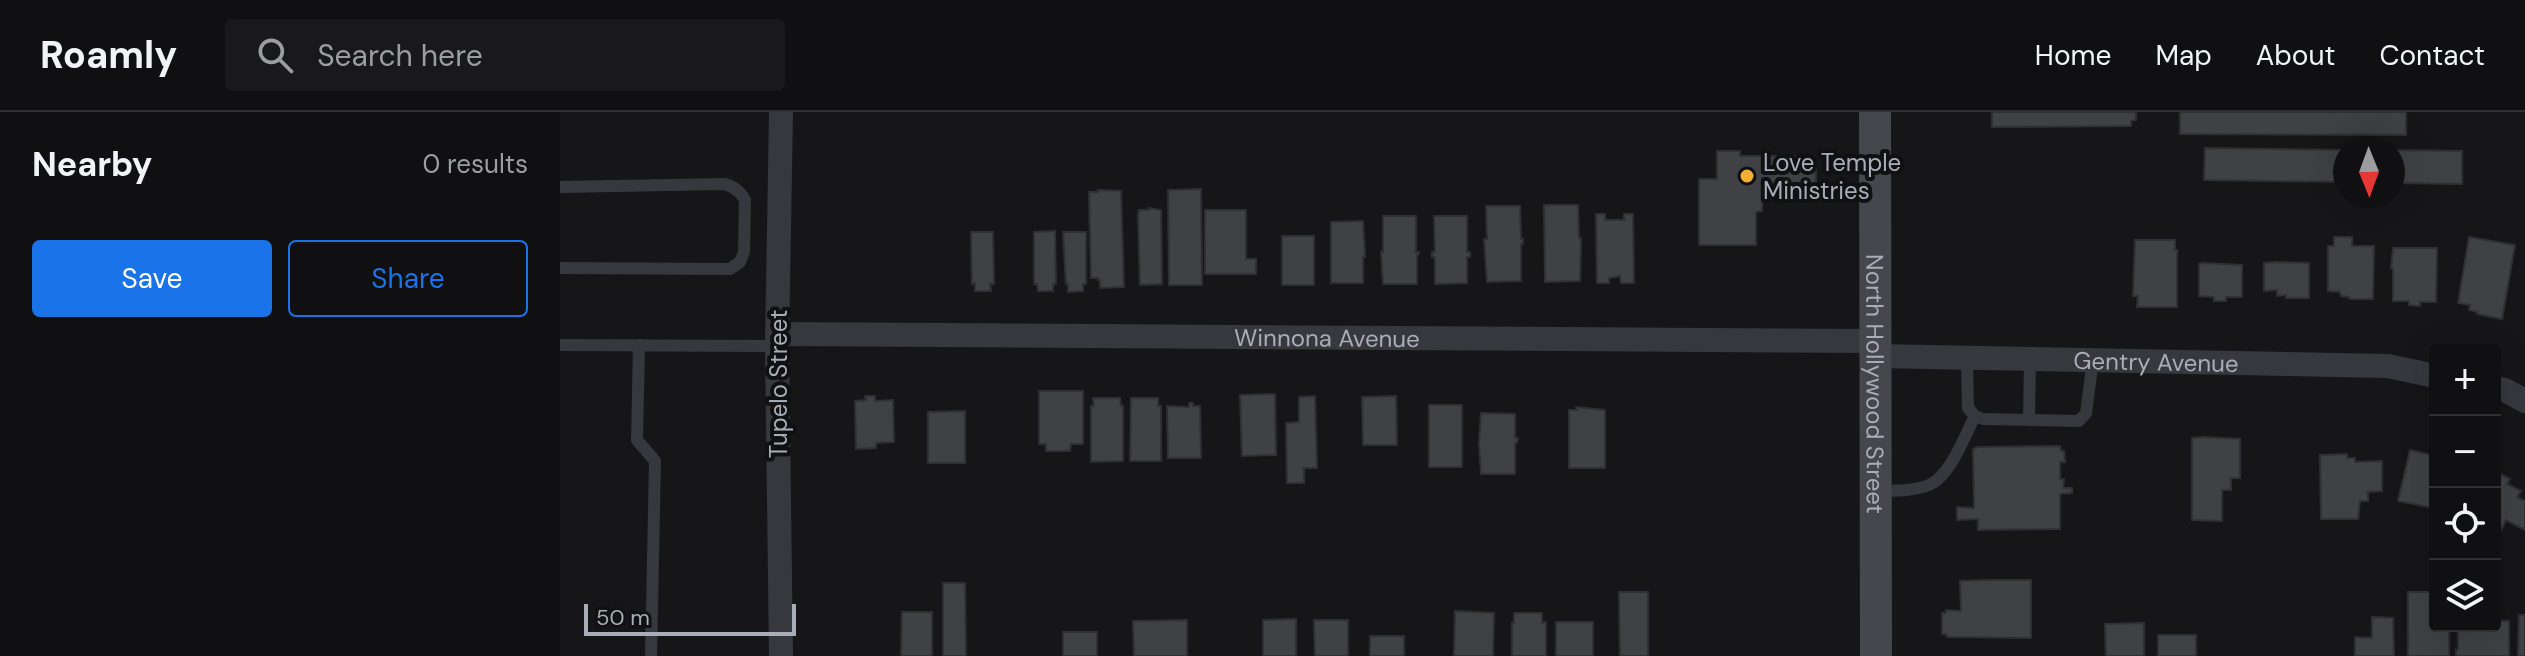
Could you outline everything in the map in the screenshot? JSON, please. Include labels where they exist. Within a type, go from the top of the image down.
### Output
[{"type":"main road","name":"North Hollywood Street","points":[[1875,112],[1876,656]]},
{"type":"street","name":"Tupelo Street","points":[[781,112],[777,340],[781,656]]},
{"type":"street","name":"Winnona Avenue","points":[[777,340],[1876,348]]},
{"type":"street","name":"Gentry Avenue","points":[[1876,348],[1967,358],[2388,366],[2429,375]]},
{"type":"street","points":[[2501,389],[2525,401]]},
{"type":"lane","points":[[560,187],[724,184],[732,186],[745,200],[744,252],[740,262],[730,269],[560,268]]},
{"type":"lane","points":[[560,345],[777,340]]},
{"type":"lane","points":[[639,345],[637,440],[655,461],[651,656]]},
{"type":"lane","points":[[1967,358],[1968,408],[1975,416],[1983,419],[2079,421],[2086,413],[2093,360]]},
{"type":"lane","points":[[2029,420],[2030,359]]},
{"type":"lane","points":[[1875,491],[1930,485],[1943,476],[1975,416]]},
{"type":"building","points":[[1992,112],[2136,112],[2136,120],[2131,121],[2131,126],[1992,127]]},
{"type":"building","points":[[2180,112],[2406,112],[2406,135],[2180,134]]},
{"type":"building","points":[[2205,148],[2333,150],[2333,182],[2204,180]]},
{"type":"building","points":[[2405,150],[2462,151],[2462,184],[2405,183]]},
{"type":"building","points":[[1717,151],[1740,151],[1740,156],[1807,156],[1807,165],[1816,165],[1816,185],[1807,185],[1807,193],[1763,193],[1762,211],[1756,212],[1756,245],[1699,245],[1699,179],[1717,179]]},
{"type":"building","points":[[1201,189],[1202,285],[1169,285],[1168,190]]},
{"type":"building","points":[[1121,191],[1124,287],[1100,288],[1100,280],[1091,278],[1089,192]]},
{"type":"building","points":[[1544,205],[1578,205],[1580,281],[1545,282]]},
{"type":"building","points":[[1486,206],[1520,206],[1523,239],[1521,281],[1487,282],[1484,239],[1487,239]]},
{"type":"building","points":[[1139,210],[1161,210],[1162,284],[1140,285],[1138,216]]},
{"type":"building","points":[[1205,210],[1246,210],[1246,259],[1256,259],[1256,274],[1205,274]]},
{"type":"building","points":[[1596,214],[1605,214],[1605,220],[1624,220],[1624,214],[1633,214],[1634,283],[1621,283],[1620,276],[1609,278],[1609,283],[1597,283]]},
{"type":"building","points":[[1383,216],[1416,216],[1416,252],[1419,252],[1417,284],[1383,284]]},
{"type":"building","points":[[1434,216],[1467,216],[1467,252],[1470,252],[1470,257],[1467,257],[1467,283],[1435,284],[1435,257],[1432,257],[1432,252],[1435,252]]},
{"type":"building","points":[[1363,221],[1363,283],[1331,283],[1331,222]]},
{"type":"building","points":[[1055,231],[1056,284],[1053,284],[1053,291],[1038,291],[1037,284],[1034,284],[1034,232]]},
{"type":"building","points":[[971,232],[993,232],[994,284],[990,284],[991,291],[975,291],[975,283],[972,284]]},
{"type":"building","points":[[1063,232],[1086,232],[1086,284],[1083,284],[1083,291],[1068,292]]},
{"type":"building","points":[[1282,236],[1314,236],[1314,285],[1282,285]]},
{"type":"building","points":[[2334,237],[2352,237],[2352,246],[2374,246],[2373,299],[2349,299],[2341,296],[2340,292],[2328,291],[2328,246],[2334,246]]},
{"type":"building","points":[[2469,237],[2515,245],[2502,319],[2477,314],[2469,310],[2470,305],[2458,303]]},
{"type":"building","points":[[2135,240],[2175,240],[2177,307],[2137,307],[2138,296],[2133,296]]},
{"type":"building","points":[[2393,248],[2437,248],[2436,302],[2420,302],[2420,306],[2409,305],[2409,301],[2393,301]]},
{"type":"building","points":[[2264,263],[2309,263],[2309,298],[2286,298],[2286,295],[2277,296],[2277,290],[2264,291]]},
{"type":"building","points":[[2199,264],[2242,265],[2242,297],[2214,301],[2214,297],[2199,296]]},
{"type":"building","points":[[1039,391],[1083,391],[1083,444],[1071,444],[1070,451],[1046,451],[1046,444],[1039,444]]},
{"type":"building","points":[[1275,394],[1276,455],[1242,456],[1240,395]]},
{"type":"building","points":[[865,396],[875,396],[875,401],[893,400],[894,442],[876,443],[876,448],[856,449],[855,401],[866,400]]},
{"type":"building","points":[[1315,396],[1317,468],[1304,468],[1304,483],[1287,483],[1286,423],[1299,422],[1299,397]]},
{"type":"building","points":[[1396,396],[1397,445],[1363,445],[1362,397]]},
{"type":"building","points":[[1093,398],[1120,398],[1123,406],[1123,461],[1091,462]]},
{"type":"building","points":[[1131,398],[1158,398],[1158,406],[1161,406],[1161,461],[1130,461]]},
{"type":"building","points":[[1189,403],[1200,406],[1201,458],[1168,458],[1167,406],[1189,407]]},
{"type":"building","points":[[1429,405],[1462,405],[1462,467],[1429,467]]},
{"type":"building","points":[[1576,407],[1605,410],[1605,468],[1569,468],[1569,410],[1577,410]]},
{"type":"building","points":[[965,411],[965,463],[928,463],[928,412]]},
{"type":"building","points":[[1481,413],[1515,414],[1515,438],[1518,438],[1515,443],[1515,474],[1481,474]]},
{"type":"building","points":[[2192,438],[2240,439],[2240,478],[2231,478],[2231,490],[2222,490],[2222,521],[2192,520]]},
{"type":"building","points":[[2060,446],[2065,462],[2060,462],[2060,479],[2064,479],[2063,488],[2072,488],[2072,493],[2060,494],[2060,529],[1978,530],[1978,519],[1957,520],[1957,507],[1974,508],[1973,449]]},
{"type":"building","points":[[2410,450],[2429,454],[2429,507],[2398,501]]},
{"type":"building","points":[[2347,454],[2347,458],[2355,458],[2355,462],[2382,461],[2382,491],[2368,492],[2368,501],[2360,501],[2358,519],[2321,519],[2320,455]]},
{"type":"building","points":[[2501,474],[2510,479],[2507,484],[2521,491],[2517,497],[2525,501],[2525,530],[2506,520],[2501,530]]},
{"type":"building","points":[[2031,580],[2031,638],[1947,637],[1942,634],[1942,613],[1946,610],[1961,611],[1960,581]]},
{"type":"building","points":[[943,583],[965,583],[966,656],[943,656]]},
{"type":"building","points":[[1619,592],[1648,592],[1648,656],[1620,656]]},
{"type":"building","points":[[2408,592],[2429,592],[2429,632],[2449,632],[2449,656],[2408,656]]},
{"type":"building","points":[[1455,611],[1494,613],[1493,656],[1454,656]]},
{"type":"building","points":[[902,612],[932,612],[932,656],[901,656]]},
{"type":"building","points":[[1514,613],[1542,613],[1542,623],[1546,622],[1546,656],[1512,656]]},
{"type":"building","points":[[2519,615],[2525,615],[2525,656],[2518,656]]},
{"type":"building","points":[[2372,617],[2393,618],[2394,656],[2355,656],[2355,637],[2372,638]]},
{"type":"building","points":[[1296,619],[1296,656],[1263,656],[1263,620]]},
{"type":"building","points":[[1187,620],[1187,656],[1134,656],[1133,621]]},
{"type":"building","points":[[1314,620],[1348,620],[1348,656],[1315,656]]},
{"type":"building","points":[[2501,621],[2509,621],[2509,656],[2456,656],[2458,632],[2501,632]]},
{"type":"building","points":[[1556,622],[1593,622],[1593,656],[1556,656]]},
{"type":"building","points":[[2144,623],[2144,656],[2106,656],[2105,624]]},
{"type":"building","points":[[1063,632],[1097,632],[1097,656],[1063,656]]},
{"type":"building","points":[[2158,635],[2196,635],[2196,656],[2158,656]]},
{"type":"building","points":[[1370,636],[1404,636],[1404,656],[1370,656]]},
{"type":"place","name":"Love Temple Ministries","points":[[1747,176]]}]
